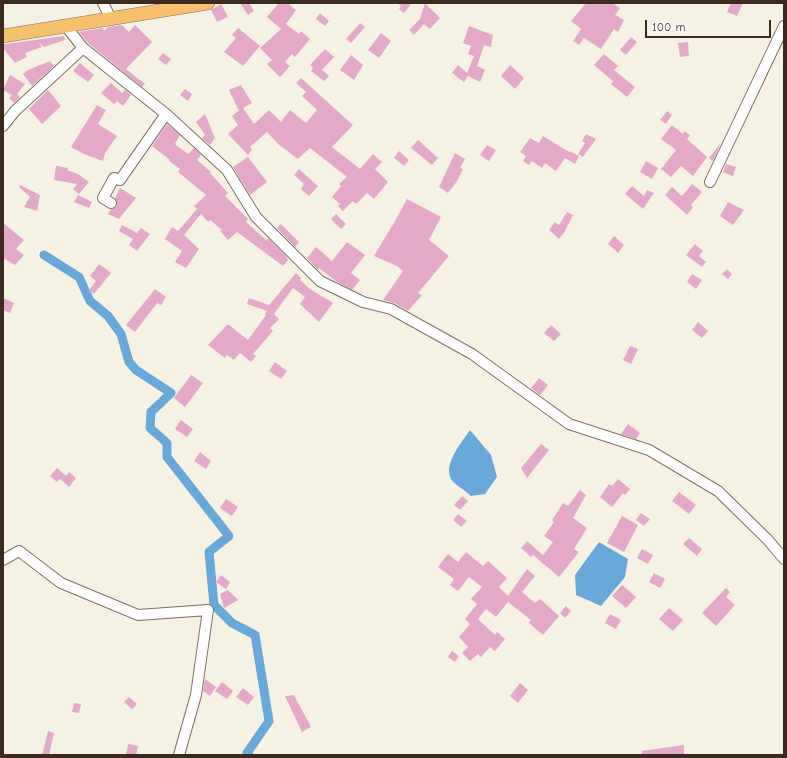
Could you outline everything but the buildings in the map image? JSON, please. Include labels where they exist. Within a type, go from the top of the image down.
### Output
[{"type":"main road","points":[[3,36],[208,3]]},
{"type":"street","points":[[103,3],[111,19]]},
{"type":"street","points":[[65,25],[83,48],[166,114],[227,170],[256,217],[320,281],[363,302],[391,309],[472,354],[569,424],[649,450],[718,491],[768,540],[784,559]]},
{"type":"street","points":[[710,182],[784,26]]},
{"type":"street","points":[[3,126],[15,110],[83,48]]},
{"type":"street","points":[[111,203],[103,198],[114,178],[120,180],[166,114]]},
{"type":"street","points":[[3,560],[19,551],[61,583],[138,615],[208,610],[196,694],[179,755]]},
{"type":"water","points":[[470,430],[491,455],[497,477],[485,494],[471,496],[451,479],[449,473],[449,467],[454,453]]},
{"type":"water","points":[[599,542],[628,559],[625,577],[601,606],[576,595],[575,575]]},
{"type":"waterway","points":[[44,255],[79,277],[90,301],[108,316],[121,334],[129,362],[136,370],[171,393],[151,412],[150,428],[167,443],[167,457],[229,536],[209,552],[214,605],[232,623],[255,635],[269,721],[247,753],[249,755]]}]
